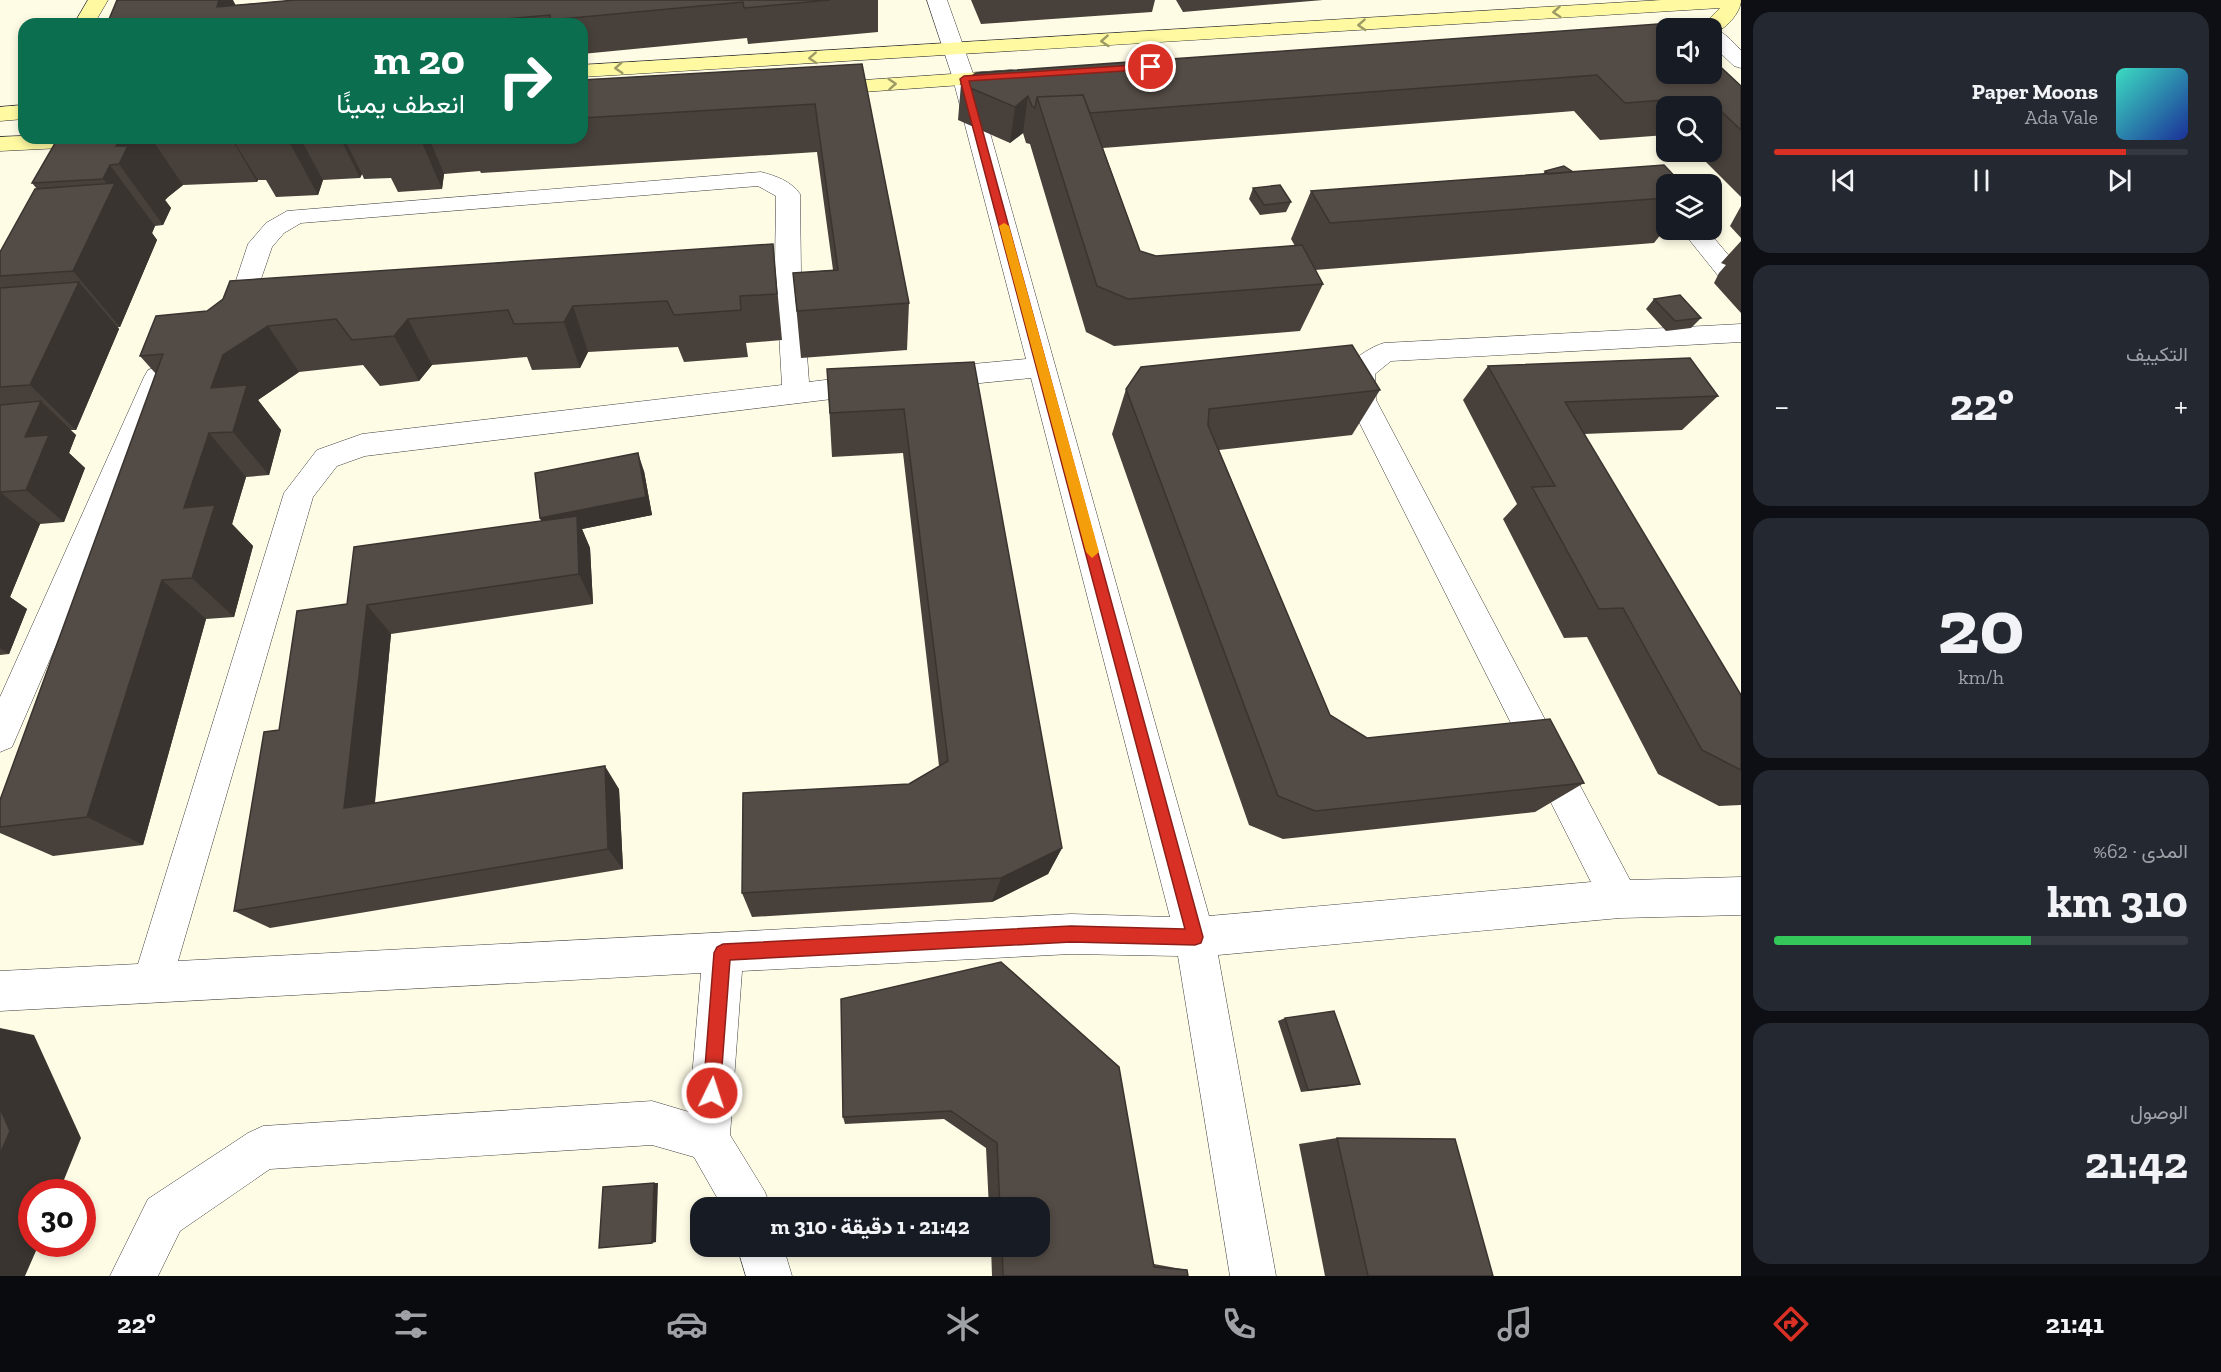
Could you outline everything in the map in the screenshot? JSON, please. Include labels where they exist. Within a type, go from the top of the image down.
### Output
[{"type":"main road","points":[[88,18],[98,0]]},
{"type":"main road","points":[[588,71],[960,65],[1736,1]]},
{"type":"main road","points":[[1722,18],[1736,1]]},
{"type":"main road","points":[[1722,30],[1741,28]]},
{"type":"main road","points":[[797,91],[960,65],[1035,74]]},
{"type":"main road","points":[[0,114],[18,112]]},
{"type":"main road","points":[[0,164],[13,138]]},
{"type":"main road","points":[[59,144],[74,146]]},
{"type":"street","points":[[937,0],[960,65],[1195,937],[1253,1276]]},
{"type":"street","points":[[1722,42],[1741,62]]},
{"type":"street","points":[[270,305],[229,313],[260,244],[276,228],[296,216],[760,179],[778,186],[788,194],[788,273],[796,393]]},
{"type":"street","points":[[1702,240],[1741,287]]},
{"type":"street","points":[[705,278],[788,273]]},
{"type":"street","points":[[1620,899],[1362,400],[1361,371],[1384,352],[1741,333]]},
{"type":"street","points":[[0,736],[167,356]]},
{"type":"street","points":[[152,983],[299,494],[327,458],[362,446],[796,393],[1042,367]]},
{"type":"street","points":[[0,991],[1071,934],[1195,937],[1620,899],[1741,896]]},
{"type":"street","points":[[723,953],[708,1140],[742,1197]]},
{"type":"street","points":[[133,1276],[164,1215],[264,1148],[652,1123],[708,1140]]},
{"type":"street","points":[[763,1257],[769,1276]]},
{"type":"building","points":[[117,0],[219,0],[217,7],[295,0],[830,0],[744,8],[743,2],[571,18],[550,18],[550,15],[517,18],[110,18]]},
{"type":"building","points":[[1656,24],[1656,84],[1722,84],[1722,68],[1741,86],[1741,130],[1722,112],[1722,96],[1656,96],[1656,101],[1625,103],[1597,75],[1090,113],[1083,95],[1037,97],[1035,108],[1028,96],[1015,107],[961,84],[976,73]]},
{"type":"building","points":[[862,64],[909,303],[797,311],[793,273],[838,270],[815,104],[588,118],[588,80]]},
{"type":"building","points":[[1083,95],[1140,251],[1156,256],[1302,245],[1323,284],[1128,299],[1097,286],[1037,97]]},
{"type":"building","points":[[55,144],[128,146],[119,164],[110,165],[103,179],[32,183]]},
{"type":"building","points":[[1664,165],[1673,174],[1656,174],[1656,199],[1330,223],[1311,191]]},
{"type":"building","points":[[1564,166],[1573,172],[1549,174],[1545,171]]},
{"type":"building","points":[[115,183],[73,271],[0,276],[0,252],[35,189]]},
{"type":"building","points":[[1280,185],[1291,202],[1264,205],[1253,188]]},
{"type":"building","points":[[773,244],[777,294],[740,296],[741,310],[674,315],[667,301],[573,306],[564,322],[514,324],[508,310],[408,319],[394,336],[352,340],[336,319],[268,326],[223,355],[211,388],[247,385],[233,432],[209,433],[184,508],[215,505],[192,578],[162,580],[87,817],[0,827],[0,800],[163,354],[140,356],[156,316],[207,311],[223,299],[230,281]]},
{"type":"building","points":[[79,282],[30,385],[0,387],[0,288]]},
{"type":"building","points":[[1680,295],[1701,318],[1675,321],[1654,299]]},
{"type":"building","points":[[1352,345],[1380,390],[1209,409],[1208,425],[1330,715],[1367,738],[1550,719],[1584,783],[1315,811],[1278,796],[1126,389],[1141,367]]},
{"type":"building","points":[[1690,358],[1718,396],[1565,402],[1741,695],[1741,770],[1702,750],[1623,608],[1599,609],[1532,487],[1555,486],[1488,366]]},
{"type":"building","points":[[974,362],[1062,848],[1001,878],[742,893],[743,793],[909,784],[948,761],[904,409],[830,413],[827,369]]},
{"type":"building","points":[[41,401],[25,437],[49,435],[26,490],[0,492],[0,405]]},
{"type":"building","points":[[638,453],[646,497],[540,518],[535,473]]},
{"type":"building","points":[[577,516],[579,574],[367,605],[344,808],[605,766],[608,849],[234,911],[264,732],[279,730],[297,611],[347,604],[354,547]]},
{"type":"building","points":[[1001,962],[1119,1067],[1154,1267],[1187,1270],[1188,1276],[1003,1276],[1002,1257],[1050,1257],[1050,1197],[999,1197],[997,1143],[951,1111],[843,1117],[841,999]]},
{"type":"building","points":[[1334,1011],[1360,1084],[1308,1090],[1285,1018]]},
{"type":"building","points":[[0,1108],[10,1131],[0,1154]]},
{"type":"building","points":[[1337,1138],[1455,1139],[1493,1276],[1368,1276]]},
{"type":"building","points":[[654,1183],[652,1243],[599,1248],[603,1187]]},
{"type":"slow traffic","points":[[1004,226],[1092,552]]},
{"type":"route","points":[[712,1093],[723,953],[1071,934],[1195,937],[964,79],[1151,67]]}]
